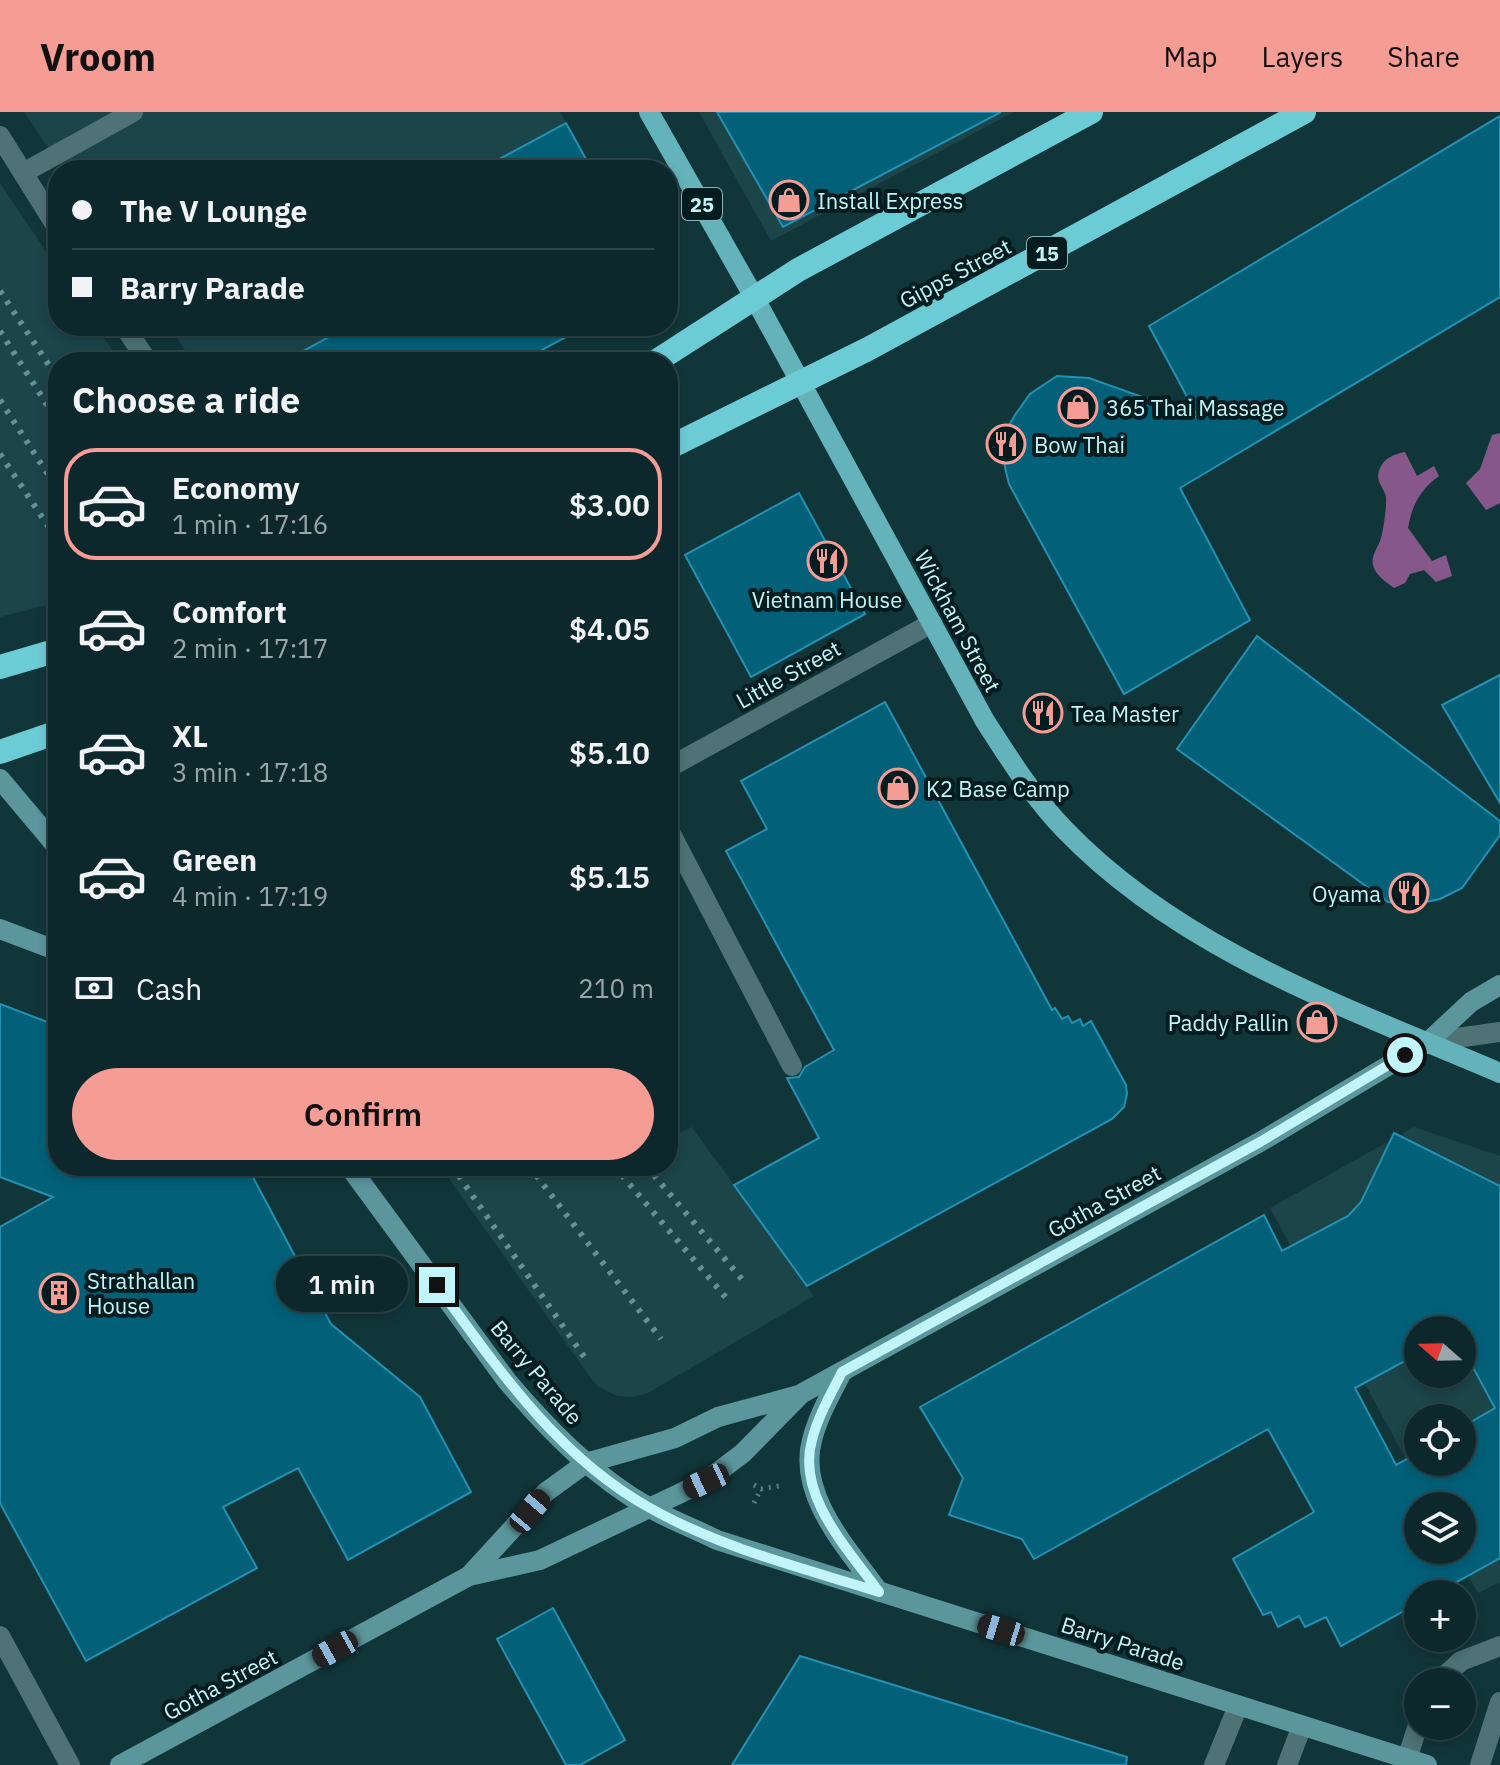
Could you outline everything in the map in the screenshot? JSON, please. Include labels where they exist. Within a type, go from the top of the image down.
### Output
[{"type":"highway","points":[[670,352],[754,297],[1091,112]]},
{"type":"highway","name":"Gipps Street","points":[[678,443],[868,349],[1304,112]]},
{"type":"highway","points":[[0,667],[48,653]]},
{"type":"highway","points":[[0,752],[48,735]]},
{"type":"main road","name":"Wickham Street","points":[[649,112],[676,160]]},
{"type":"main road","name":"Wickham Street","points":[[678,163],[985,721],[1022,777],[1064,829],[1121,880],[1207,940],[1318,995],[1500,1073]]},
{"type":"street","points":[[23,173],[133,112]]},
{"type":"street","points":[[0,136],[48,213]]},
{"type":"street","name":"Little Street","points":[[678,763],[932,623]]},
{"type":"street","points":[[0,779],[48,836]]},
{"type":"street","points":[[678,847],[792,1066]]},
{"type":"street","points":[[0,929],[48,947]]},
{"type":"street","name":"Gotha Street","points":[[469,1576],[546,1492],[586,1463],[675,1438],[718,1417],[799,1395],[1260,1142],[1428,1042],[1471,1002],[1500,985]]},
{"type":"street","name":"Gotha Street","points":[[1428,1042],[1500,1032]]},
{"type":"street","name":"Barry Parade","points":[[356,1176],[534,1414],[586,1463],[649,1508],[717,1540],[1427,1765]]},
{"type":"street","points":[[842,1372],[812,1440],[809,1462],[811,1482],[819,1503],[840,1538],[879,1592]]},
{"type":"street","name":"Gotha Street","points":[[120,1765],[469,1576],[540,1560],[706,1481],[743,1453],[799,1395]]},
{"type":"street","points":[[0,1636],[70,1765]]},
{"type":"street","points":[[1453,1668],[1461,1661],[1500,1646]]},
{"type":"street","points":[[1480,1765],[1500,1702]]},
{"type":"street","points":[[1214,1765],[1238,1706]]},
{"type":"street","points":[[1287,1765],[1302,1726]]},
{"type":"street","points":[[1407,1759],[1413,1740]]},
{"type":"path","points":[[754,1503],[761,1489]]},
{"type":"shaded area","points":[[24,112],[560,112],[586,160],[56,160]]},
{"type":"shaded area","points":[[699,112],[1014,112],[771,241]]},
{"type":"shaded area","points":[[0,183],[48,254],[48,336],[103,336],[113,352],[48,352],[48,605],[0,617]]},
{"type":"shaded area","points":[[176,336],[568,336],[538,352],[186,352]]},
{"type":"shaded area","points":[[1500,433],[1500,503],[1486,510],[1466,483],[1480,469],[1492,435]]},
{"type":"shaded area","points":[[1405,452],[1417,476],[1434,466],[1439,476],[1418,499],[1408,528],[1432,561],[1446,555],[1452,576],[1436,582],[1424,570],[1410,574],[1405,583],[1394,588],[1378,575],[1373,565],[1386,506],[1378,473],[1387,459]]},
{"type":"shaded area","points":[[692,1127],[814,1296],[646,1394],[617,1396],[597,1386],[447,1176],[678,1176],[678,1134]]},
{"type":"shaded area","points":[[1414,1127],[1500,1156],[1500,1582],[1478,1593],[1476,1580],[1471,1580],[1462,1564],[1476,1564],[1476,1492],[1423,1492],[1415,1476],[1476,1476],[1476,1404],[1404,1404],[1404,1456],[1270,1208]]},
{"type":"building","points":[[717,112],[1001,112],[783,227]]},
{"type":"building","points":[[1500,116],[1500,297],[1180,488],[1250,620],[1124,694],[1009,484],[999,442],[1015,415],[1030,394],[1057,376],[1089,378],[1198,417],[1149,326]]},
{"type":"building","points":[[566,123],[586,160],[498,160]]},
{"type":"building","points":[[331,336],[568,336],[538,352],[301,352]]},
{"type":"building","points":[[799,493],[865,614],[751,677],[685,555]]},
{"type":"building","points":[[1257,636],[1500,821],[1500,835],[1462,888],[1440,899],[1412,905],[1388,902],[1177,749]]},
{"type":"building","points":[[1500,675],[1500,803],[1442,705]]},
{"type":"building","points":[[885,702],[1052,1010],[1055,1008],[1062,1019],[1068,1016],[1072,1023],[1080,1019],[1083,1026],[1091,1021],[1126,1085],[1127,1094],[1124,1107],[1112,1119],[807,1286],[734,1185],[819,1138],[787,1078],[799,1077],[805,1067],[834,1050],[726,851],[767,829],[741,781]]},
{"type":"building","points":[[0,1004],[48,1022],[48,1176],[252,1176],[331,1324],[420,1397],[471,1492],[348,1560],[298,1468],[223,1507],[257,1568],[86,1661],[0,1503],[0,1227],[53,1197],[0,1177]]},
{"type":"building","points":[[1394,1133],[1500,1186],[1500,1558],[1460,1580],[1404,1580],[1404,1611],[1341,1646],[1326,1617],[1305,1627],[1299,1616],[1278,1627],[1271,1612],[1263,1615],[1233,1559],[1314,1512],[1268,1429],[1034,1559],[1022,1539],[949,1515],[963,1478],[920,1407],[1264,1215],[1282,1251],[1348,1216],[1361,1202]],"holes":[[[1404,1316],[1476,1316],[1476,1373],[1495,1408],[1476,1419],[1476,1476],[1404,1476],[1404,1461],[1396,1465],[1355,1388],[1404,1362]]]},
{"type":"building","points":[[553,1608],[625,1740],[580,1765],[566,1765],[497,1639]]},
{"type":"building","points":[[800,1656],[1127,1757],[1126,1765],[732,1765]]},
{"type":"railway","points":[[0,291],[48,364]]},
{"type":"railway","points":[[0,331],[48,406]]},
{"type":"railway","points":[[0,400],[48,474]]},
{"type":"railway","points":[[0,454],[48,526]]},
{"type":"railway","points":[[459,1176],[587,1361]]},
{"type":"railway","points":[[537,1176],[661,1339]]},
{"type":"railway","points":[[623,1176],[728,1300]]},
{"type":"railway","points":[[654,1176],[746,1284]]},
{"type":"place","name":"Install Express","points":[[789,200]]},
{"type":"place","name":"365 Thai Massage","points":[[1078,407]]},
{"type":"place","name":"Bow Thai","points":[[1006,444]]},
{"type":"place","name":"Vietnam House","points":[[827,561]]},
{"type":"place","name":"Tea Master","points":[[1043,713]]},
{"type":"place","name":"K2 Base Camp","points":[[898,788]]},
{"type":"place","name":"Oyama","points":[[1409,893]]},
{"type":"place","name":"Paddy Pallin","points":[[1317,1022]]},
{"type":"place","name":"Strathallan House","points":[[59,1293]]},
{"type":"route","points":[[437,1285],[534,1414],[606,1479],[649,1508],[717,1540],[879,1592],[840,1538],[819,1503],[811,1482],[809,1462],[812,1440],[842,1372],[1260,1142],[1405,1055]]}]
